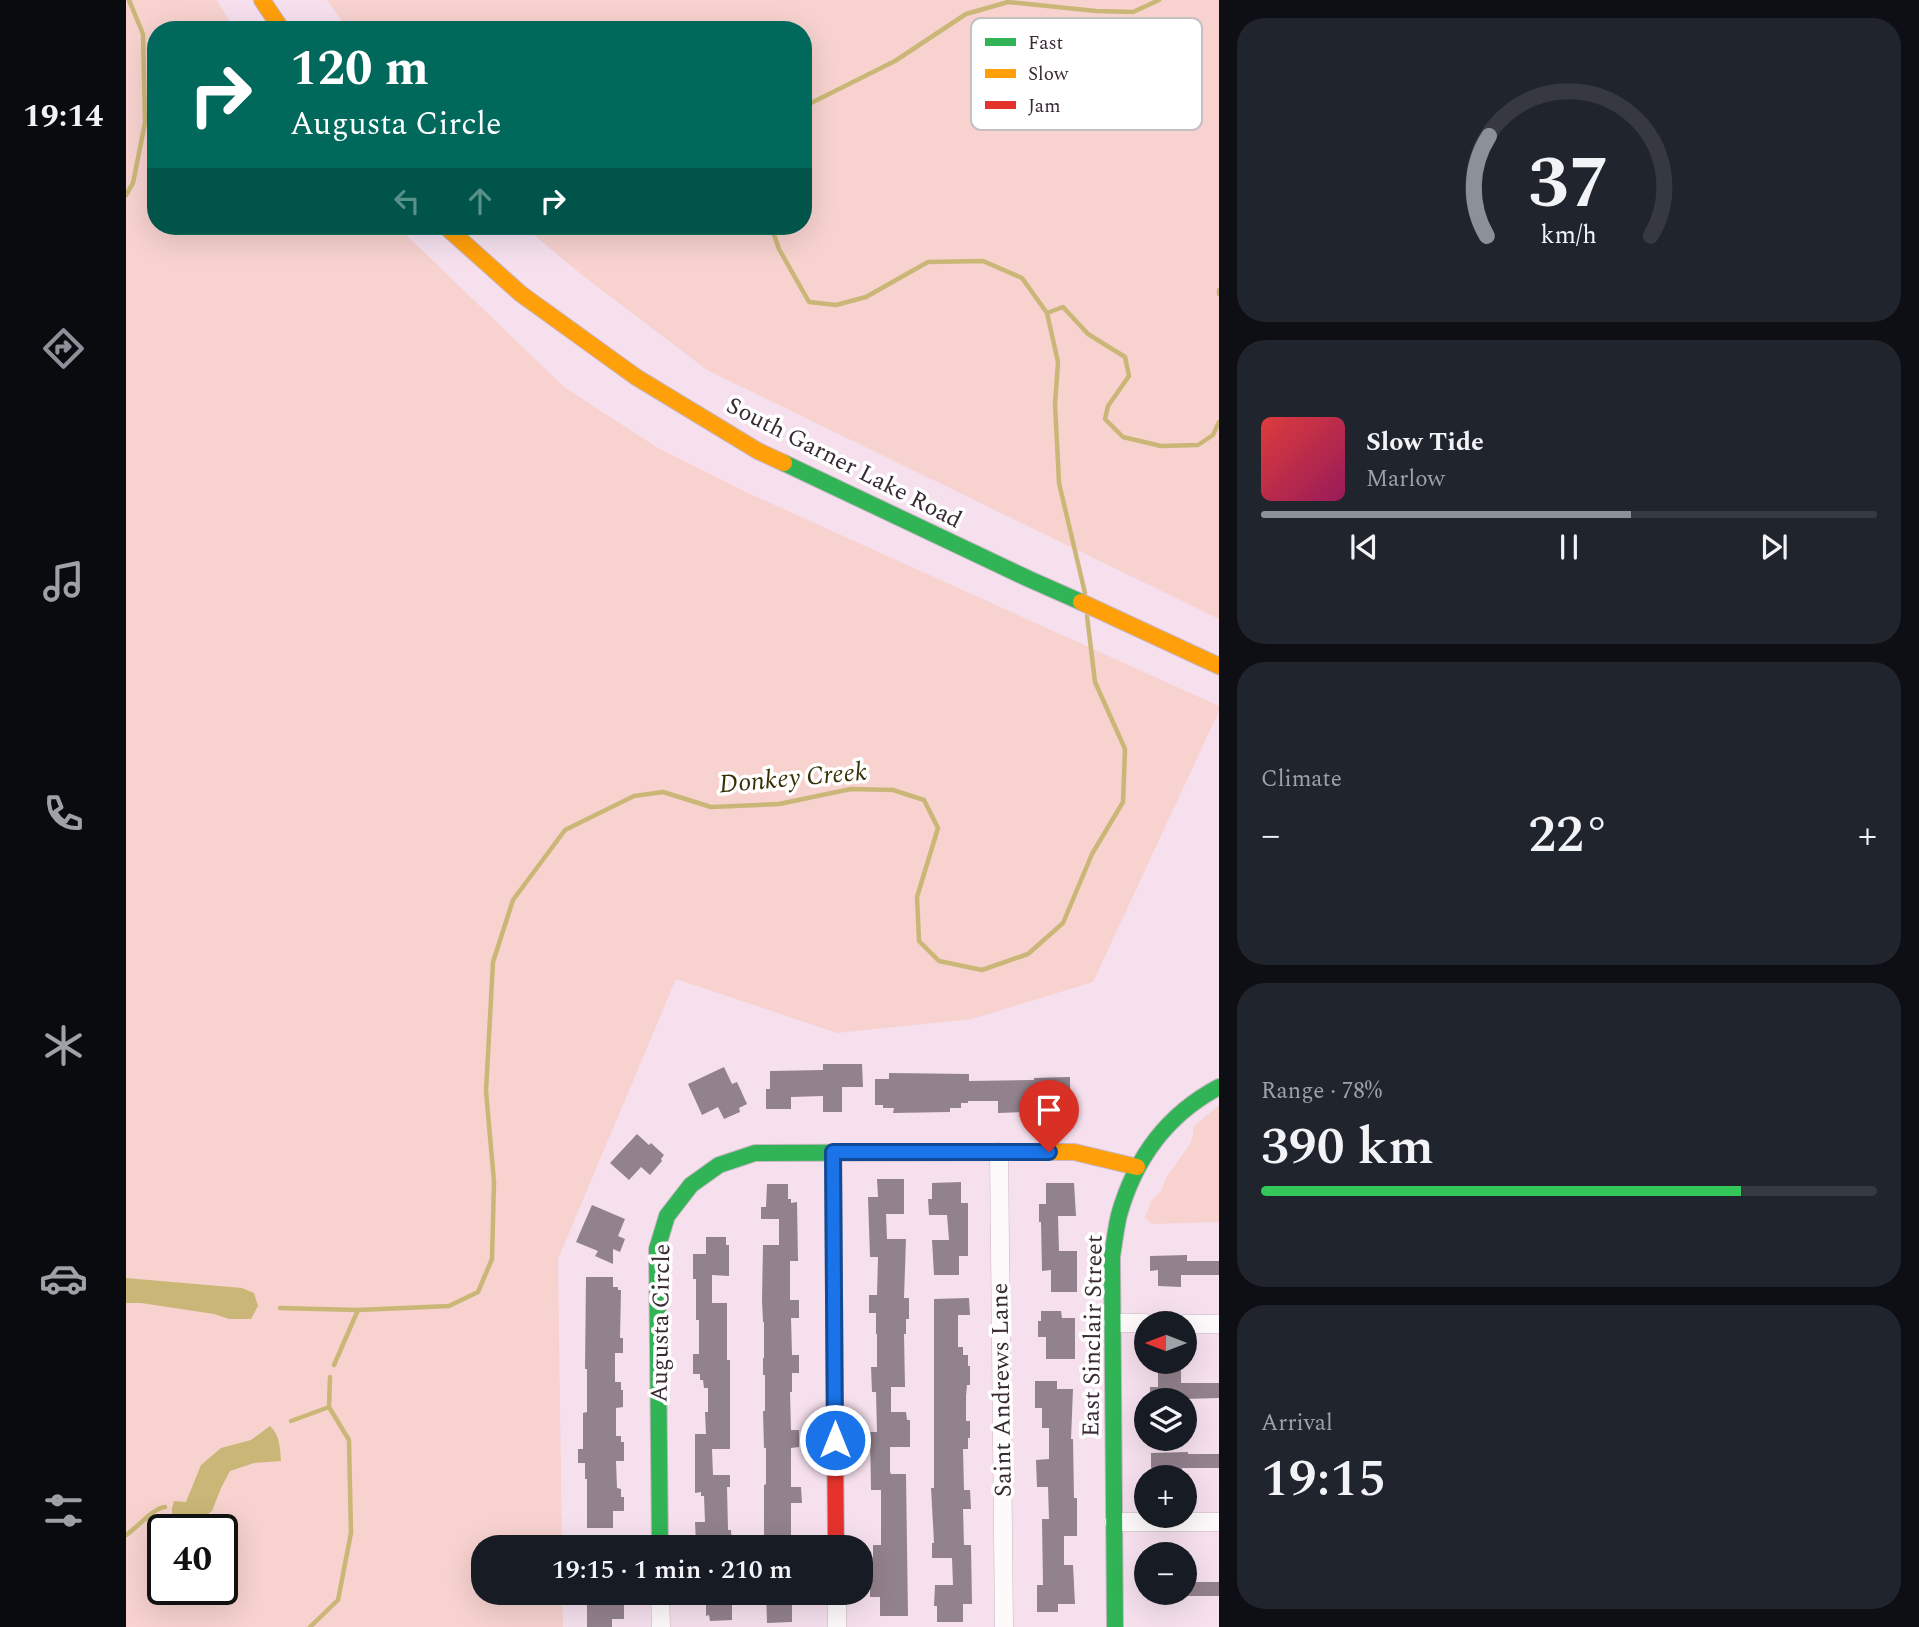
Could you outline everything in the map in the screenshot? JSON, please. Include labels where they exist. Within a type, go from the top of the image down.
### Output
[{"type":"street","points":[[262,0],[276,21]]},
{"type":"street","name":"South Garner Lake Road","points":[[455,235],[521,294],[626,370],[758,452],[1219,666]]},
{"type":"street","name":"East Sinclair Street","points":[[1115,1627],[1112,1257],[1120,1211],[1137,1167],[1161,1130],[1202,1094],[1219,1087]]},
{"type":"street","points":[[833,1152],[836,1535]]},
{"type":"street","name":"Saint Andrews Lane","points":[[999,1152],[1004,1627]]},
{"type":"street","name":"Augusta Circle","points":[[660,1535],[657,1249],[667,1216],[691,1185],[719,1165],[755,1153],[1074,1152],[1137,1167]]},
{"type":"street","points":[[1113,1324],[1134,1324]]},
{"type":"street","points":[[1197,1324],[1219,1324]]},
{"type":"street","points":[[1114,1522],[1219,1522]]},
{"type":"street","points":[[660,1605],[661,1627]]},
{"type":"street","points":[[837,1605],[837,1627]]},
{"type":"shaded area","points":[[126,0],[217,0],[230,21],[147,21],[147,235],[406,235],[564,387],[658,448],[748,493],[1219,706],[1093,982],[972,1019],[837,1033],[676,979],[558,1259],[562,1535],[471,1535],[471,1605],[562,1605],[563,1627],[126,1627]]},
{"type":"shaded area","points":[[327,0],[1219,0],[1219,619],[707,370],[534,235],[812,235],[812,21],[342,21]]},
{"type":"shaded area","points":[[1219,1105],[1219,1222],[1152,1224],[1145,1218],[1151,1201],[1161,1191],[1166,1178],[1190,1144],[1193,1127]]},
{"type":"shaded area","points":[[126,1278],[242,1288],[254,1293],[258,1306],[251,1319],[229,1319],[214,1314],[126,1303]]},
{"type":"shaded area","points":[[270,1426],[278,1438],[281,1461],[254,1463],[230,1471],[208,1514],[172,1514],[174,1501],[186,1502],[201,1465],[221,1448],[251,1440]]},
{"type":"building","points":[[823,1064],[862,1064],[863,1087],[842,1087],[842,1112],[823,1112],[823,1096],[791,1097],[791,1109],[766,1109],[770,1071],[823,1070]]},
{"type":"building","points":[[724,1067],[732,1084],[737,1082],[747,1104],[739,1108],[740,1112],[724,1119],[718,1107],[702,1115],[688,1084]]},
{"type":"building","points":[[889,1073],[969,1074],[969,1081],[1070,1077],[1070,1102],[1051,1102],[1051,1111],[998,1113],[998,1101],[968,1101],[961,1103],[961,1108],[950,1108],[950,1112],[893,1113],[894,1108],[875,1105],[875,1079],[889,1079]]},
{"type":"building","points":[[637,1134],[664,1155],[650,1175],[641,1167],[629,1180],[610,1163]]},
{"type":"building","points":[[877,1179],[904,1179],[904,1214],[886,1214],[887,1239],[906,1239],[904,1298],[909,1298],[909,1319],[906,1319],[904,1334],[905,1387],[891,1387],[891,1412],[906,1412],[907,1420],[910,1420],[910,1447],[890,1447],[890,1472],[906,1474],[908,1616],[880,1616],[880,1597],[873,1597],[873,1545],[881,1545],[881,1490],[871,1490],[870,1432],[877,1432],[876,1392],[872,1392],[871,1367],[877,1367],[877,1334],[876,1313],[869,1313],[869,1295],[877,1295],[878,1257],[870,1257],[868,1197],[878,1197]]},
{"type":"building","points":[[961,1182],[961,1203],[968,1203],[968,1256],[959,1256],[959,1275],[934,1275],[932,1240],[949,1240],[947,1215],[929,1215],[928,1199],[932,1199],[932,1183]]},
{"type":"building","points":[[1046,1183],[1074,1183],[1076,1216],[1058,1216],[1059,1251],[1077,1251],[1077,1292],[1051,1292],[1051,1270],[1042,1271],[1039,1204],[1046,1204]]},
{"type":"building","points":[[767,1184],[788,1184],[788,1199],[791,1199],[791,1203],[797,1202],[798,1261],[790,1261],[790,1300],[799,1300],[799,1318],[791,1318],[792,1355],[799,1355],[799,1373],[792,1373],[791,1430],[799,1430],[799,1447],[791,1448],[791,1487],[801,1487],[802,1503],[791,1503],[791,1535],[764,1535],[766,1448],[763,1411],[763,1245],[779,1245],[779,1219],[761,1219],[761,1207],[766,1207]]},
{"type":"building","points":[[592,1205],[625,1219],[618,1236],[625,1239],[620,1252],[613,1249],[613,1264],[595,1256],[598,1251],[576,1242]]},
{"type":"building","points":[[706,1237],[726,1237],[726,1245],[729,1245],[729,1276],[712,1275],[712,1303],[727,1303],[730,1449],[712,1449],[713,1475],[730,1475],[730,1487],[727,1487],[728,1530],[731,1530],[731,1535],[696,1535],[695,1522],[705,1522],[704,1496],[701,1496],[701,1492],[695,1493],[695,1434],[706,1434],[708,1388],[704,1388],[700,1374],[693,1374],[693,1354],[699,1354],[699,1320],[696,1320],[693,1254],[706,1254]]},
{"type":"building","points":[[1187,1255],[1187,1261],[1219,1261],[1219,1275],[1181,1275],[1181,1287],[1158,1286],[1158,1270],[1150,1271],[1150,1256]]},
{"type":"building","points":[[586,1277],[613,1277],[613,1287],[621,1290],[620,1338],[623,1338],[623,1353],[615,1353],[615,1382],[621,1382],[623,1390],[623,1407],[616,1408],[616,1436],[621,1436],[621,1442],[624,1442],[624,1461],[616,1461],[617,1488],[621,1489],[621,1497],[624,1497],[624,1511],[613,1511],[613,1528],[587,1528],[585,1463],[578,1463],[578,1449],[583,1449],[583,1413],[587,1412]]},
{"type":"building","points":[[969,1298],[970,1315],[958,1315],[958,1347],[963,1347],[963,1355],[968,1355],[970,1366],[966,1421],[970,1421],[970,1438],[968,1449],[963,1449],[964,1490],[970,1490],[971,1509],[963,1509],[964,1545],[971,1545],[972,1604],[963,1604],[963,1622],[937,1622],[937,1606],[934,1606],[935,1585],[953,1585],[952,1558],[932,1558],[934,1299]]},
{"type":"building","points":[[1041,1311],[1061,1311],[1062,1318],[1075,1318],[1075,1359],[1046,1359],[1046,1337],[1038,1337]]},
{"type":"building","points":[[1158,1374],[1181,1374],[1181,1383],[1219,1383],[1219,1398],[1197,1399],[1197,1388],[1150,1388],[1158,1387]]},
{"type":"building","points":[[1035,1381],[1057,1381],[1057,1389],[1073,1389],[1071,1439],[1074,1498],[1077,1498],[1077,1536],[1064,1536],[1064,1565],[1073,1565],[1075,1604],[1058,1604],[1058,1612],[1037,1612],[1037,1585],[1043,1585],[1042,1519],[1049,1519],[1048,1487],[1037,1487],[1036,1460],[1049,1459],[1049,1428],[1042,1428],[1042,1408],[1035,1408]]},
{"type":"building","points":[[1151,1453],[1219,1454],[1219,1468],[1151,1465]]},
{"type":"building","points":[[1197,1582],[1219,1582],[1219,1596],[1197,1596]]},
{"type":"building","points":[[587,1605],[624,1605],[624,1619],[612,1619],[612,1627],[587,1627]]},
{"type":"building","points":[[706,1605],[732,1605],[732,1620],[710,1621],[709,1615],[706,1616]]},
{"type":"building","points":[[766,1605],[792,1605],[792,1622],[767,1623]]},
{"type":"waterway","points":[[126,195],[133,183],[145,123],[143,34],[129,0]]},
{"type":"waterway","name":"Donkey Creek","points":[[812,102],[895,61],[966,14],[1008,2],[1133,12],[1159,0]]},
{"type":"waterway","name":"Donkey Creek","points":[[774,235],[779,249],[809,302],[836,305],[866,297],[928,262],[983,261],[1022,278],[1047,313],[1058,362],[1055,404],[1059,483],[1085,593]]},
{"type":"waterway","points":[[1047,313],[1063,307],[1088,334],[1125,357],[1129,376],[1108,406],[1105,419],[1123,437],[1161,446],[1198,445],[1213,435],[1219,422]]},
{"type":"waterway","name":"Donkey Creek","points":[[334,1365],[358,1310],[449,1306],[478,1292],[492,1259],[494,1182],[486,1091],[493,962],[513,900],[565,830],[634,796],[663,792],[711,807],[779,804],[851,789],[893,790],[924,800],[938,828],[917,897],[919,941],[939,961],[982,970],[1028,954],[1063,923],[1092,854],[1123,802],[1125,749],[1095,682],[1087,616]]},
{"type":"waterway","name":"Donkey Creek","points":[[280,1308],[358,1310]]},
{"type":"waterway","name":"Donkey Creek","points":[[329,1407],[330,1377]]},
{"type":"waterway","name":"Donkey Creek","points":[[291,1421],[329,1407],[349,1440],[351,1533],[338,1600],[310,1627]]},
{"type":"waterway","name":"Donkey Creek","points":[[126,1535],[150,1514],[165,1507]]},
{"type":"traffic: fast","points":[[784,463],[1081,602]]},
{"type":"traffic: fast","points":[[1115,1627],[1112,1257],[1117,1225],[1134,1175],[1156,1140],[1184,1110],[1219,1087]]},
{"type":"traffic: fast","points":[[660,1535],[657,1249],[667,1216],[691,1185],[719,1165],[755,1153],[1020,1152]]},
{"type":"traffic: slow","points":[[262,0],[276,21]]},
{"type":"traffic: slow","points":[[455,235],[521,294],[636,377],[758,451],[784,463]]},
{"type":"traffic: slow","points":[[1081,602],[1219,666]]},
{"type":"traffic: slow","points":[[833,1152],[835,1439]]},
{"type":"traffic: slow","points":[[1020,1152],[1074,1152],[1137,1167]]},
{"type":"traffic: jam","points":[[835,1439],[836,1535]]},
{"type":"route","points":[[835,1440],[833,1152],[1049,1152]]}]
